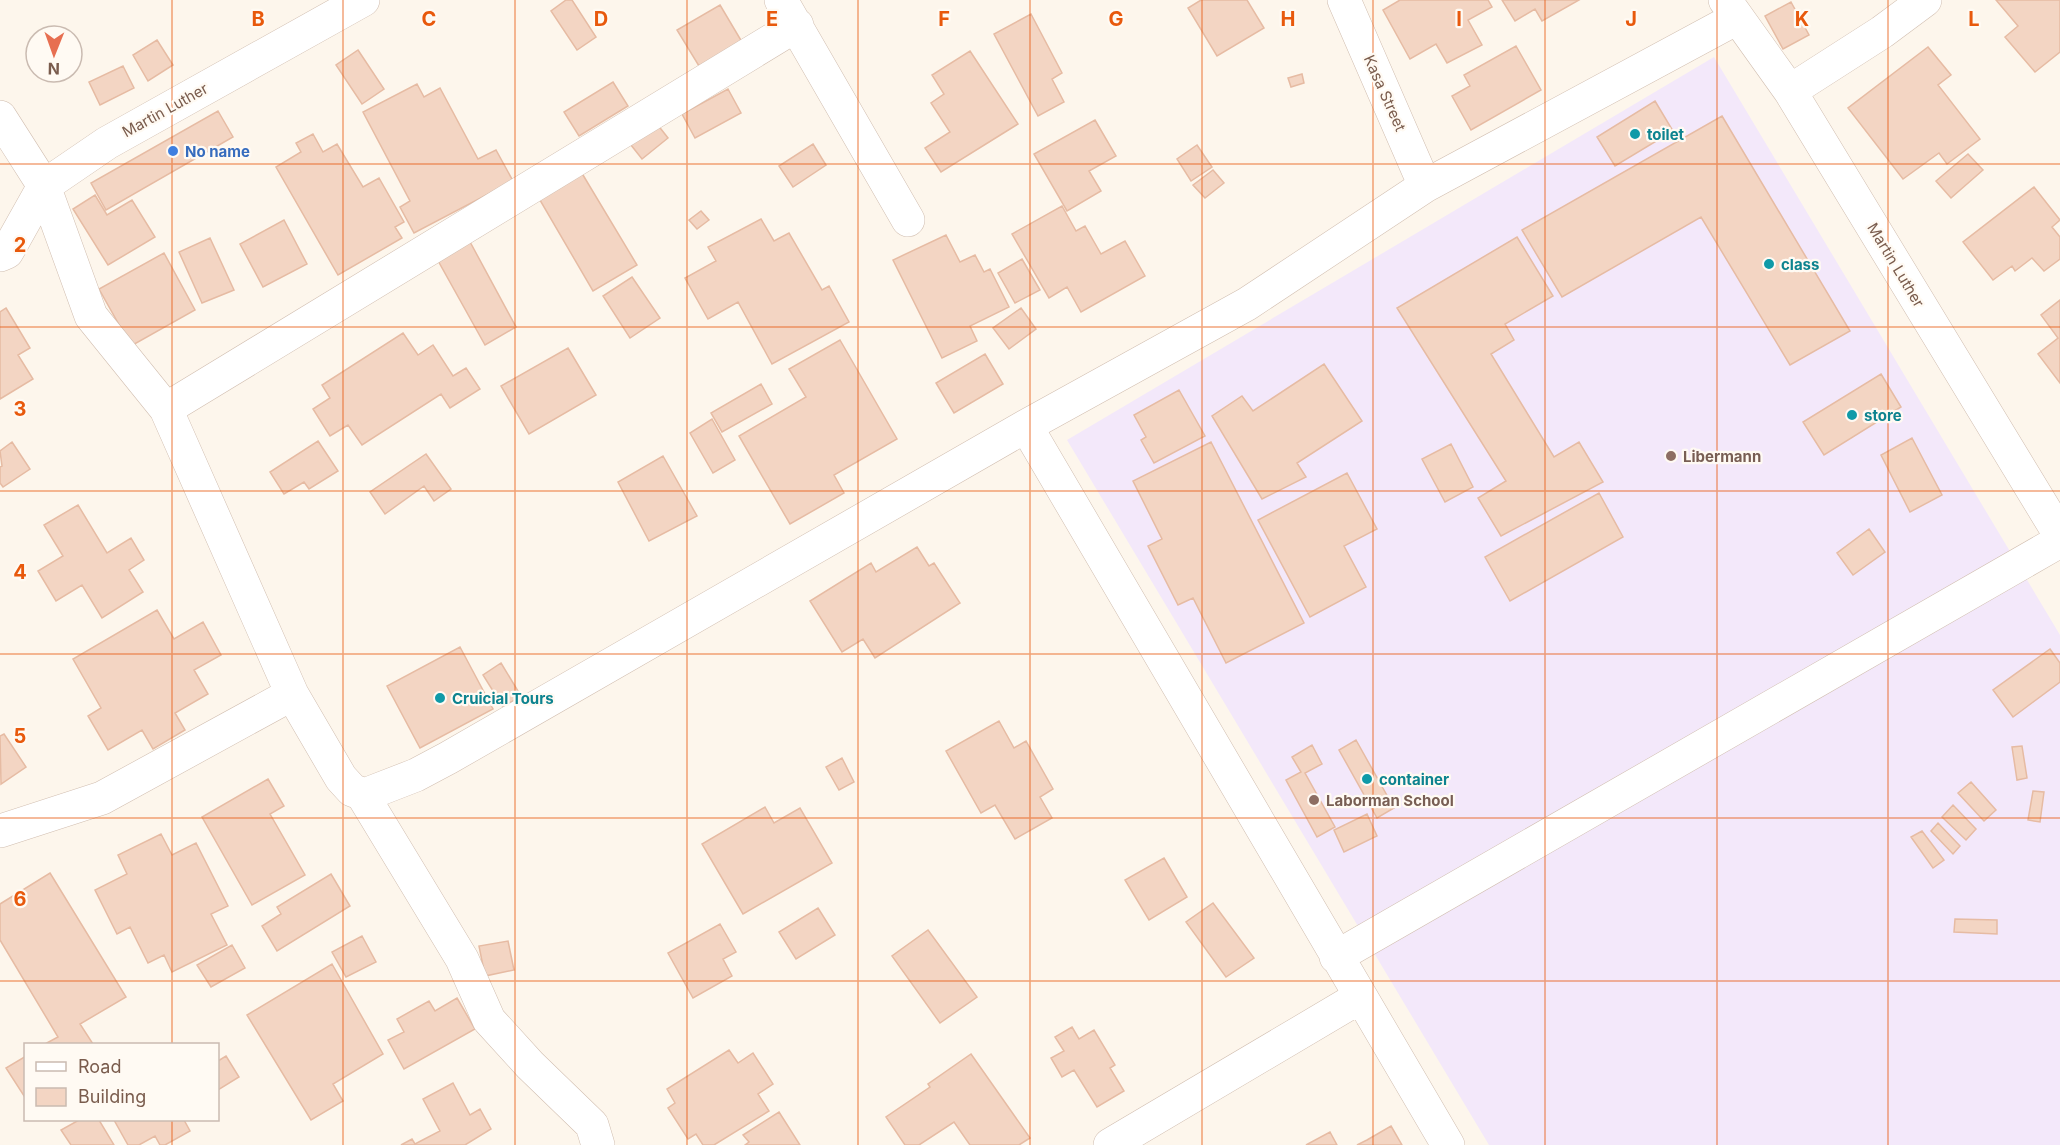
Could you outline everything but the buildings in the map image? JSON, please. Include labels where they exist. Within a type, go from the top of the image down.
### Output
[{"type":"street","name":"Martin Luther","points":[[0,255],[7,252],[44,186],[107,143],[363,0]]},
{"type":"street","name":"Kasa Street","points":[[1344,0],[1425,186]]},
{"type":"street","points":[[1790,91],[1882,32],[1925,0]]},
{"type":"street","name":"Martin Luther","points":[[1731,9],[1790,91],[2050,495],[2060,535]]},
{"type":"street","points":[[0,117],[44,186],[92,316],[166,409],[292,694],[340,778],[352,790],[362,794],[373,793],[398,783],[440,762],[1026,426],[1247,304],[1425,186],[1731,9]]},
{"type":"street","points":[[166,409],[789,13],[908,220]]},
{"type":"street","points":[[1026,426],[1448,1145]]},
{"type":"street","points":[[1336,957],[2060,541]]},
{"type":"street","points":[[0,831],[102,798],[292,694]]},
{"type":"street","points":[[362,794],[462,959],[489,1020],[530,1065],[592,1125],[598,1145]]},
{"type":"street","points":[[1110,1145],[1360,997]]},
{"type":"shaded area","points":[[1714,57],[2060,635],[2060,1145],[1489,1145],[1067,440]]},
{"type":"place","name":"toilet","points":[[1635,134]]},
{"type":"place","name":"No name","points":[[173,151]]},
{"type":"place","name":"class","points":[[1769,264]]},
{"type":"place","name":"store","points":[[1852,415]]},
{"type":"place","name":"Libermann","points":[[1671,456]]},
{"type":"place","name":"Cruicial Tours","points":[[440,698]]},
{"type":"place","name":"container","points":[[1367,779]]},
{"type":"place","name":"Laborman School","points":[[1314,800]]}]
